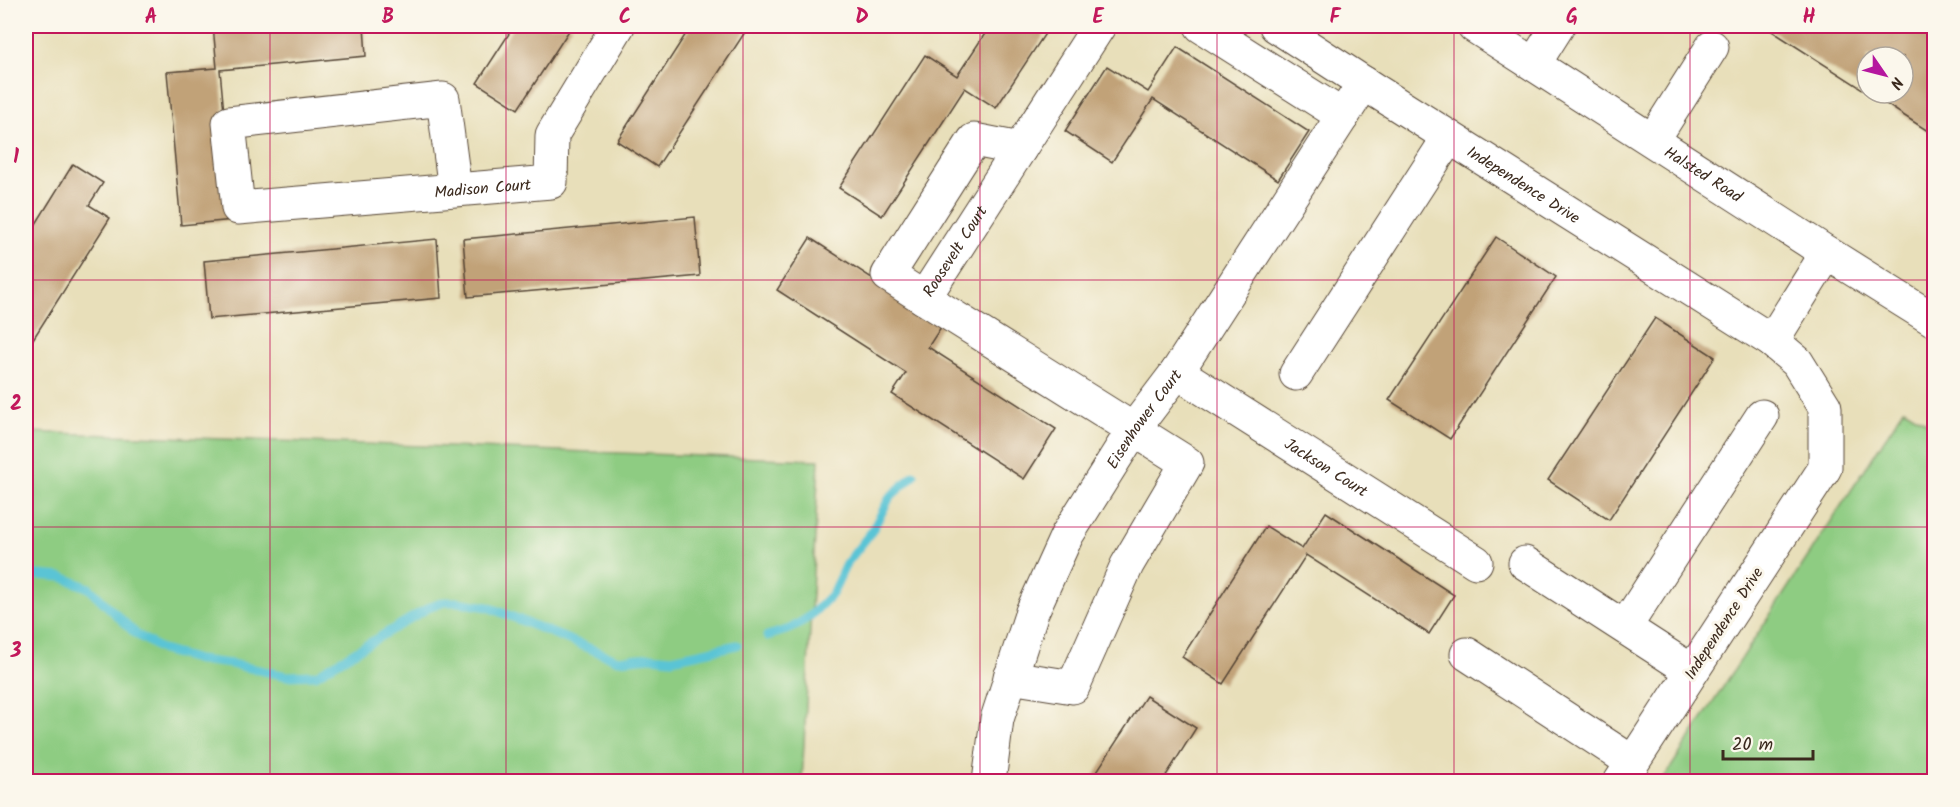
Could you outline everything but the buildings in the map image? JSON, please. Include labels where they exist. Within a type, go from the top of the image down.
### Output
[{"type":"street","name":"Madison Court","points":[[455,190],[443,99],[229,123],[238,208],[455,190],[551,182],[552,135],[618,26]]},
{"type":"street","name":"Roosevelt Court","points":[[1010,678],[1072,687],[1127,565],[1187,463],[924,298],[1100,26]]},
{"type":"street","points":[[1202,26],[1343,116]]},
{"type":"street","name":"Independence Drive","points":[[1276,26],[1772,341],[1797,362],[1825,407],[1825,468],[1626,772]]},
{"type":"street","name":"Halsted Road","points":[[1474,26],[1827,253],[1933,316]]},
{"type":"street","points":[[1534,64],[1558,26]]},
{"type":"street","points":[[1653,140],[1712,47]]},
{"type":"street","name":"Eisenhower Court","points":[[989,782],[997,718],[1032,612],[1067,535],[1133,430],[1177,372],[1364,83]]},
{"type":"street","points":[[1296,374],[1449,137]]},
{"type":"street","points":[[924,298],[888,274],[974,140],[1020,149]]},
{"type":"street","points":[[1772,341],[1827,253]]},
{"type":"street","name":"Jackson Court","points":[[1177,372],[1476,562]]},
{"type":"street","points":[[1625,627],[1762,416]]},
{"type":"street","points":[[1525,563],[1692,670]]},
{"type":"street","points":[[1467,654],[1626,772]]},
{"type":"green space","points":[[1904,409],[1934,427],[1934,781],[1662,781]]},
{"type":"green space","points":[[26,432],[819,460],[802,781],[420,782],[281,777],[227,782],[26,781]]},
{"type":"waterway","points":[[767,636],[790,629],[809,617],[832,594],[846,564],[872,531],[890,497],[914,475]]},
{"type":"waterway","points":[[26,574],[62,577],[89,588],[136,634],[162,650],[198,660],[231,664],[287,676],[316,675],[428,608],[444,602],[488,607],[618,660],[651,657],[672,659],[737,645]]}]
